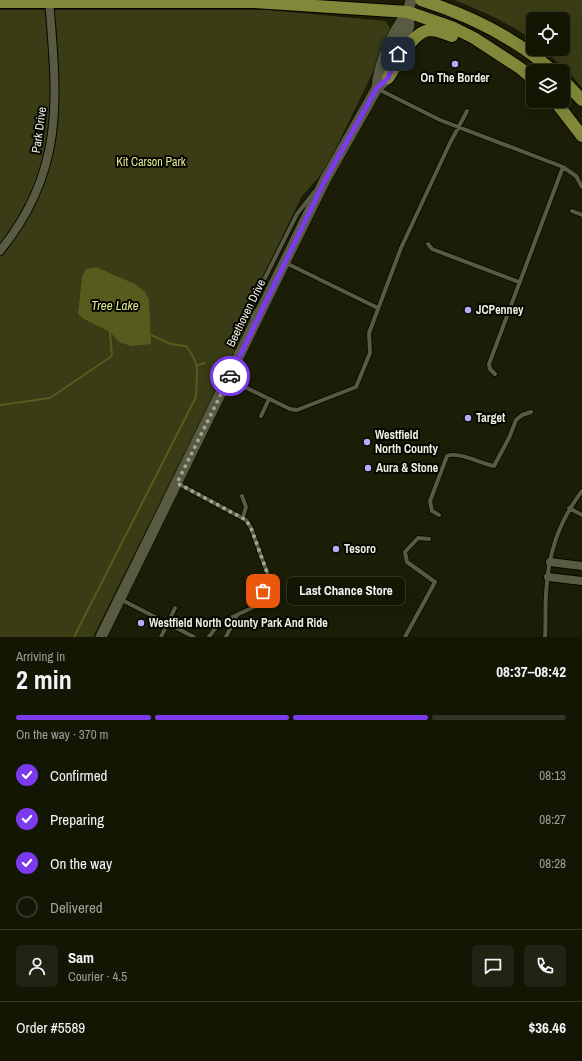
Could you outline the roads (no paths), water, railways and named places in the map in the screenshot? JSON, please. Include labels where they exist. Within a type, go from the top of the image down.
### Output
[{"type":"main road","points":[[421,0],[448,9],[488,27],[544,64]]},
{"type":"main road","points":[[0,2],[254,2],[410,6],[474,38],[526,74]]},
{"type":"main road","name":"Beethoven Drive","points":[[101,637],[286,263],[325,180],[377,88],[388,78],[409,26],[410,6]]},
{"type":"main road","name":"Beethoven Drive","points":[[377,88],[378,74],[398,26],[410,6]]},
{"type":"main road","points":[[388,78],[412,39],[419,33],[436,31],[451,36],[474,38]]},
{"type":"main road","points":[[570,87],[582,100]]},
{"type":"main road","points":[[560,108],[582,136]]},
{"type":"street","name":"Park Drive","points":[[0,251],[22,223],[39,187],[49,156],[54,123],[55,100],[49,1]]},
{"type":"street","points":[[550,562],[582,566]]},
{"type":"street","points":[[548,576],[582,581]]},
{"type":"lane","points":[[377,88],[435,118],[563,167],[576,176],[582,187]]},
{"type":"lane","points":[[228,379],[290,409],[297,410],[356,387],[370,353],[369,333],[401,248],[458,126],[467,111]]},
{"type":"lane","points":[[495,374],[490,369],[489,364],[563,167]]},
{"type":"lane","points":[[252,332],[254,300],[297,214],[325,180]]},
{"type":"lane","points":[[572,211],[582,215]]},
{"type":"lane","points":[[428,244],[432,249],[520,282]]},
{"type":"lane","points":[[286,263],[378,308]]},
{"type":"lane","points":[[260,416],[269,399]]},
{"type":"lane","points":[[439,516],[432,511],[430,501],[447,456],[457,455],[485,465],[494,466],[509,438],[516,420],[522,415],[531,412]]},
{"type":"lane","points":[[177,483],[243,517],[251,528],[268,578],[254,607],[219,623],[209,637]]},
{"type":"lane","points":[[545,637],[550,562],[558,532],[569,508],[582,491]]},
{"type":"lane","points":[[242,496],[246,507],[243,517]]},
{"type":"lane","points":[[569,508],[582,515]]},
{"type":"lane","points":[[405,637],[435,582],[407,562],[405,552],[418,538],[430,539]]},
{"type":"lane","points":[[119,599],[194,637]]},
{"type":"lane","points":[[161,637],[175,608]]},
{"type":"lane","points":[[226,637],[237,615]]},
{"type":"water","name":"Tree Lake","points":[[96,267],[135,284],[145,292],[149,300],[151,344],[131,346],[119,342],[110,332],[84,319],[78,314],[82,277],[86,269]]},
{"type":"waterway","points":[[0,405],[50,398],[112,356],[110,332]]},
{"type":"waterway","points":[[74,637],[196,397],[197,370],[194,359],[186,346],[171,344],[151,335]]},
{"type":"waterway","points":[[198,365],[205,363]]},
{"type":"place","name":"On The Border","points":[[455,64]]},
{"type":"place","name":"JCPenney","points":[[468,310]]},
{"type":"place","name":"Target","points":[[468,418]]},
{"type":"place","name":"Westfield North County","points":[[367,442]]},
{"type":"place","name":"Aura & Stone","points":[[368,468]]},
{"type":"place","name":"Tesoro","points":[[336,549]]},
{"type":"place","name":"Last Chance Store","points":[[263,591]]},
{"type":"place","name":"Westfield North County Park And Ride","points":[[141,623]]},
{"type":"park label","name":"Kit Carson Park","points":[[151,162]]}]
